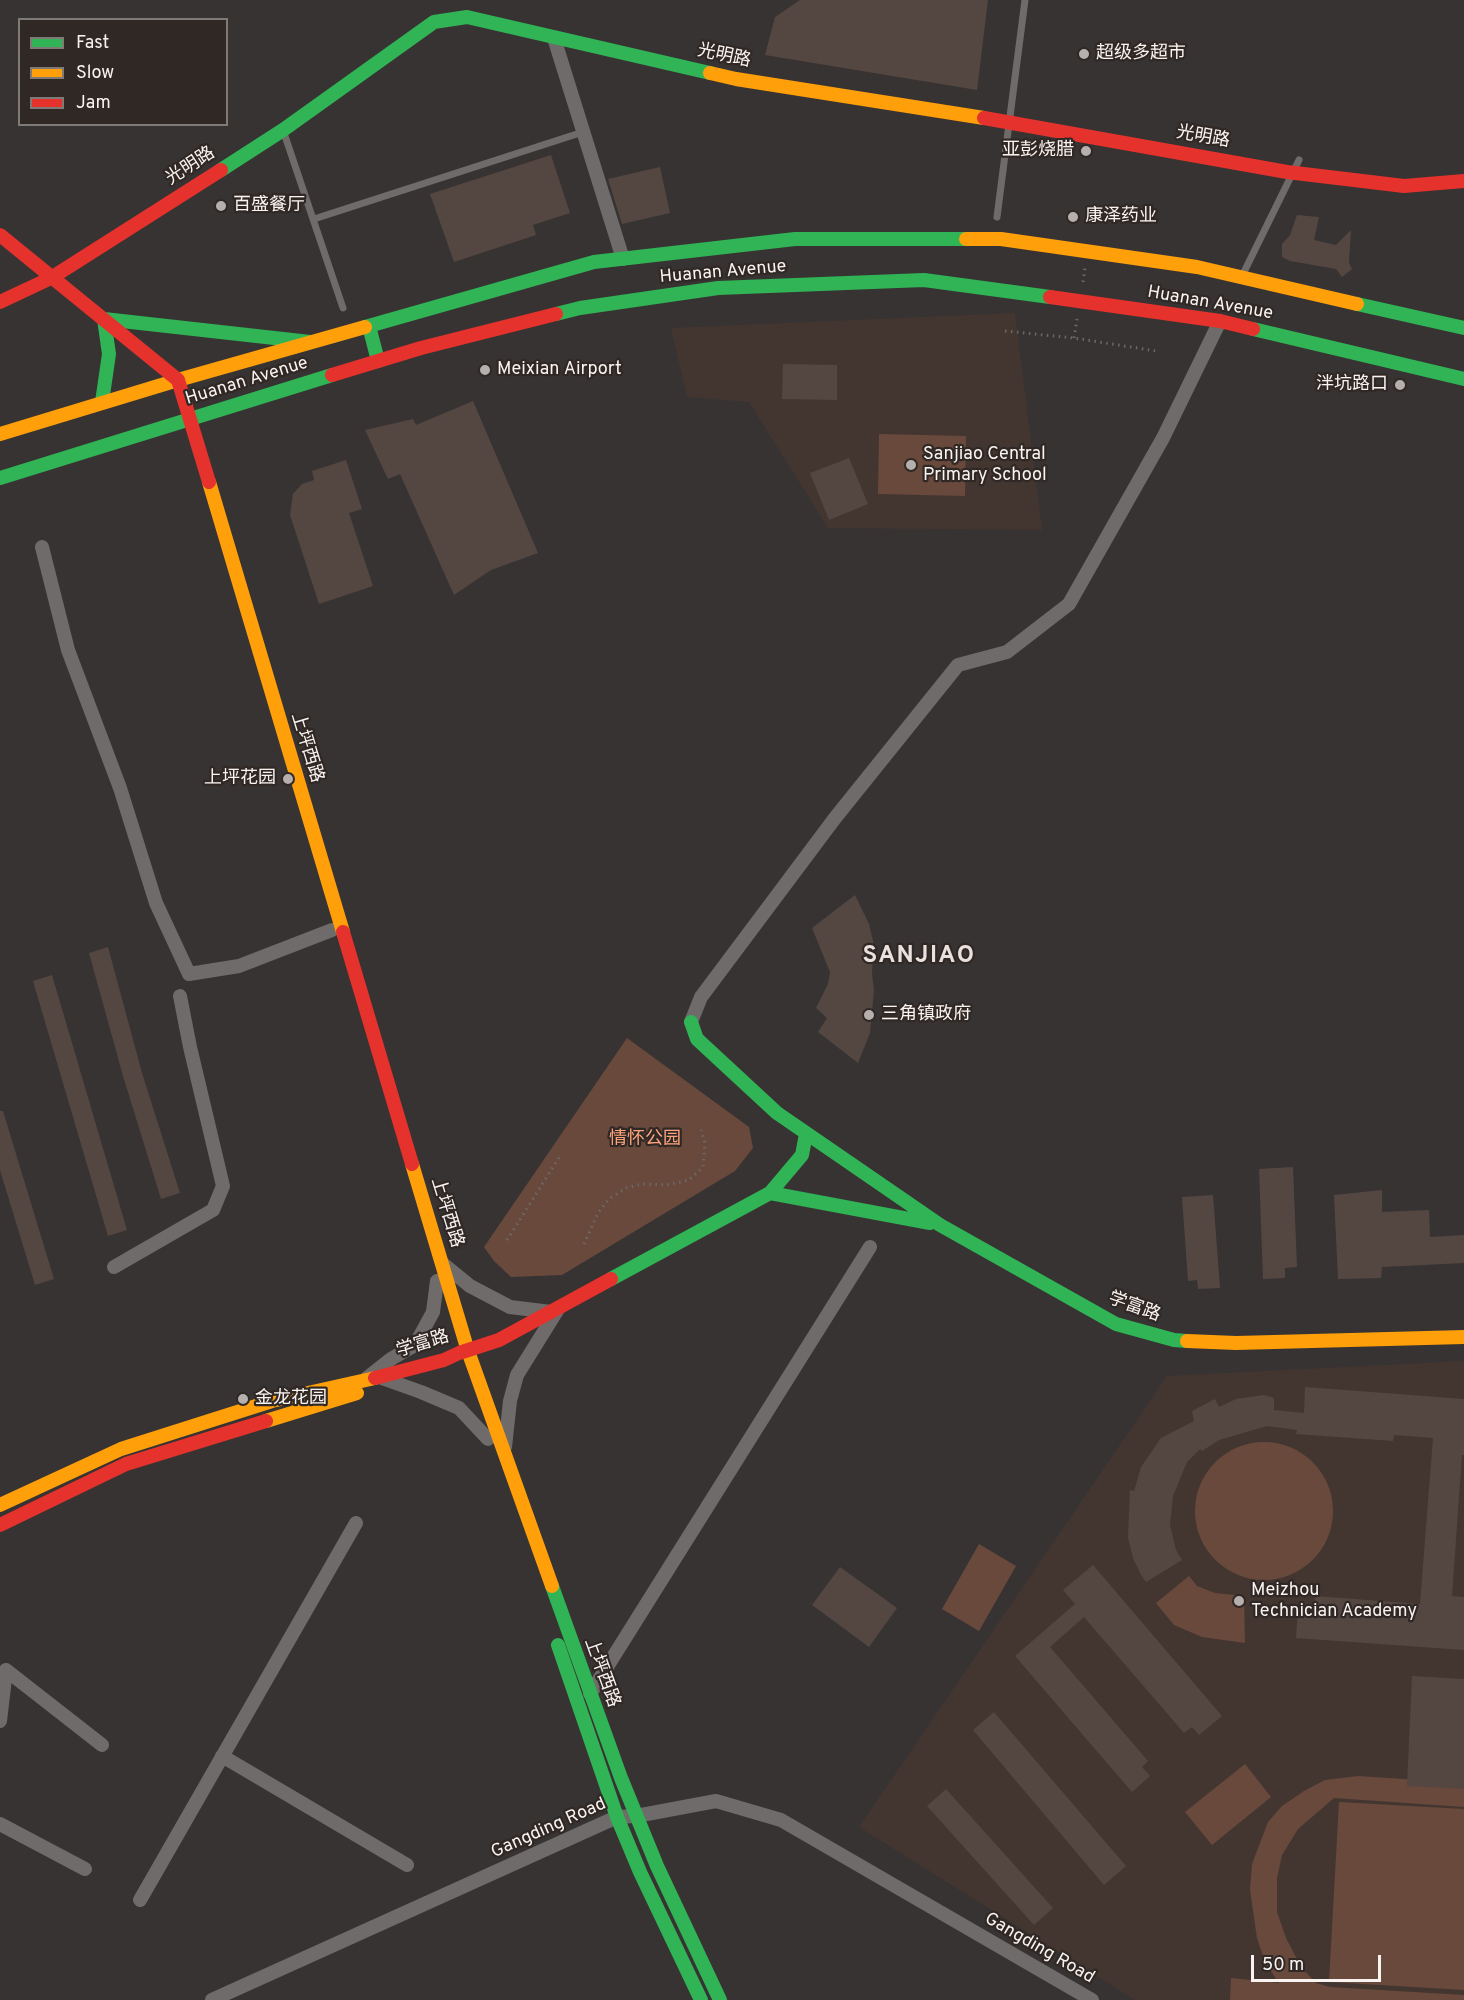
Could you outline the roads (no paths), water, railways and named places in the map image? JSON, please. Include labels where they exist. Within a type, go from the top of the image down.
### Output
[{"type":"street","name":"光明路","points":[[0,302],[51,278],[283,130],[434,22],[467,17],[736,79],[1009,122],[1287,172],[1404,186],[1464,181]]},
{"type":"street","points":[[554,38],[623,259]]},
{"type":"street","points":[[0,235],[178,380],[183,420]]},
{"type":"street","name":"Huanan Avenue","points":[[0,434],[102,402],[594,262],[795,239],[1001,238],[1197,267],[1464,328]]},
{"type":"street","name":"Huanan Avenue","points":[[0,478],[421,348],[580,308],[718,288],[924,280],[1220,321],[1464,379]]},
{"type":"street","points":[[104,319],[314,342]]},
{"type":"street","points":[[102,402],[109,354],[104,319]]},
{"type":"street","name":"学富路","points":[[1220,321],[1163,438],[1069,604],[1007,652],[958,665],[835,818],[701,997],[691,1022],[697,1039],[777,1113],[806,1134],[940,1225],[1116,1324],[1174,1340],[1236,1343],[1464,1337]]},
{"type":"street","points":[[369,326],[378,361]]},
{"type":"street","name":"上坪西路","points":[[183,420],[437,1281],[504,1452],[636,1816],[720,2000]]},
{"type":"street","name":"上坪西路","points":[[183,420],[442,1264],[488,1439],[616,1817],[701,2000]]},
{"type":"street","points":[[42,547],[68,650],[120,788],[156,903],[189,974],[239,966],[332,930]]},
{"type":"street","points":[[114,1268],[213,1210],[224,1186],[180,996]]},
{"type":"street","name":"学富路","points":[[0,1525],[126,1464],[465,1357],[770,1193],[802,1155],[806,1134]]},
{"type":"street","points":[[770,1193],[940,1225]]},
{"type":"street","points":[[590,1694],[870,1247]]},
{"type":"street","points":[[442,1264],[470,1286],[510,1307],[555,1310],[517,1375],[510,1401],[504,1452]]},
{"type":"street","points":[[437,1281],[433,1312],[415,1345],[391,1359],[372,1378],[421,1392],[459,1408],[488,1439]]},
{"type":"street","name":"学富路","points":[[0,1505],[121,1449],[272,1401],[465,1357]]},
{"type":"street","points":[[140,1900],[356,1523]]},
{"type":"street","points":[[0,1721],[6,1670],[102,1745]]},
{"type":"street","points":[[222,1756],[407,1865]]},
{"type":"street","name":"Gangding Road","points":[[212,2000],[616,1817],[636,1816],[716,1801],[780,1820],[1092,2000]]},
{"type":"street","points":[[0,1824],[85,1869]]},
{"type":"lane","points":[[997,218],[1024,0]]},
{"type":"lane","points":[[283,130],[343,308]]},
{"type":"lane","points":[[314,219],[583,132]]},
{"type":"lane","points":[[1242,277],[1299,160]]},
{"type":"place","name":"超级多超市","points":[[1084,54]]},
{"type":"place","name":"亚彭烧腊","points":[[1086,151]]},
{"type":"place","name":"百盛餐厅","points":[[221,206]]},
{"type":"place","name":"康泽药业","points":[[1073,217]]},
{"type":"place","name":"Meixian Airport","points":[[485,370]]},
{"type":"place","name":"泮坑路口","points":[[1400,385]]},
{"type":"place","name":"Sanjiao Central Primary School","points":[[911,465]]},
{"type":"place","name":"上坪花园","points":[[288,779]]},
{"type":"place","name":"三角镇政府","points":[[869,1015]]},
{"type":"place","name":"金龙花园","points":[[243,1399]]},
{"type":"place","name":"Meizhou Technician Academy","points":[[1239,1601]]},
{"type":"district","name":"SANJIAO","points":[[919,957]]},
{"type":"park label","name":"情怀公园","points":[[645,1140]]}]
